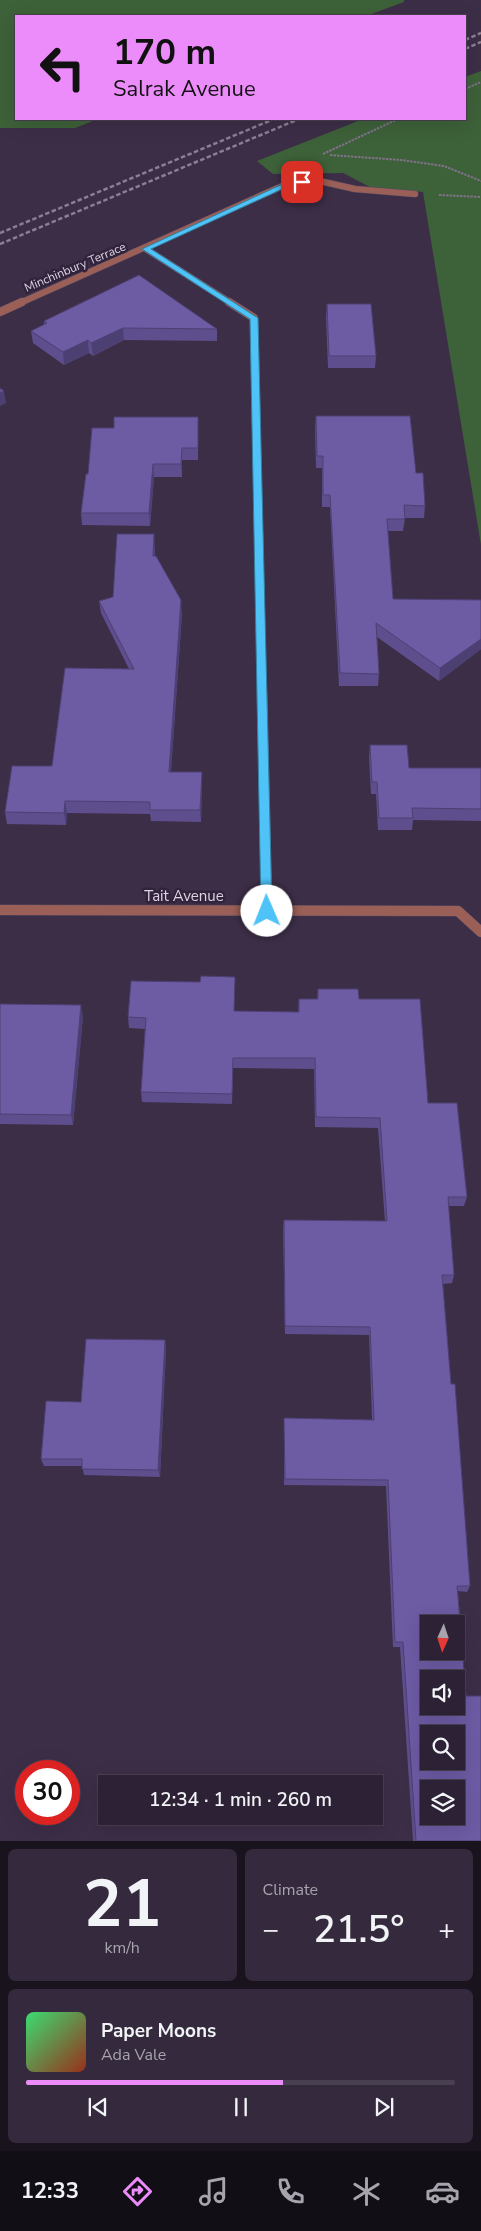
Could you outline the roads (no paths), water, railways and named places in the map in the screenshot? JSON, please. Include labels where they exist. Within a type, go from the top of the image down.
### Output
[{"type":"street","name":"Minchinbury Terrace","points":[[0,312],[146,249],[290,183],[315,180],[355,189],[415,194]]},
{"type":"street","points":[[146,249],[254,318],[267,911]]},
{"type":"street","name":"Tait Avenue","points":[[0,910],[458,911],[481,932]]},
{"type":"railway","points":[[466,40],[481,33]]},
{"type":"railway","points":[[466,49],[481,42]]},
{"type":"railway","points":[[0,233],[272,120]]},
{"type":"railway","points":[[0,244],[297,120]]}]
